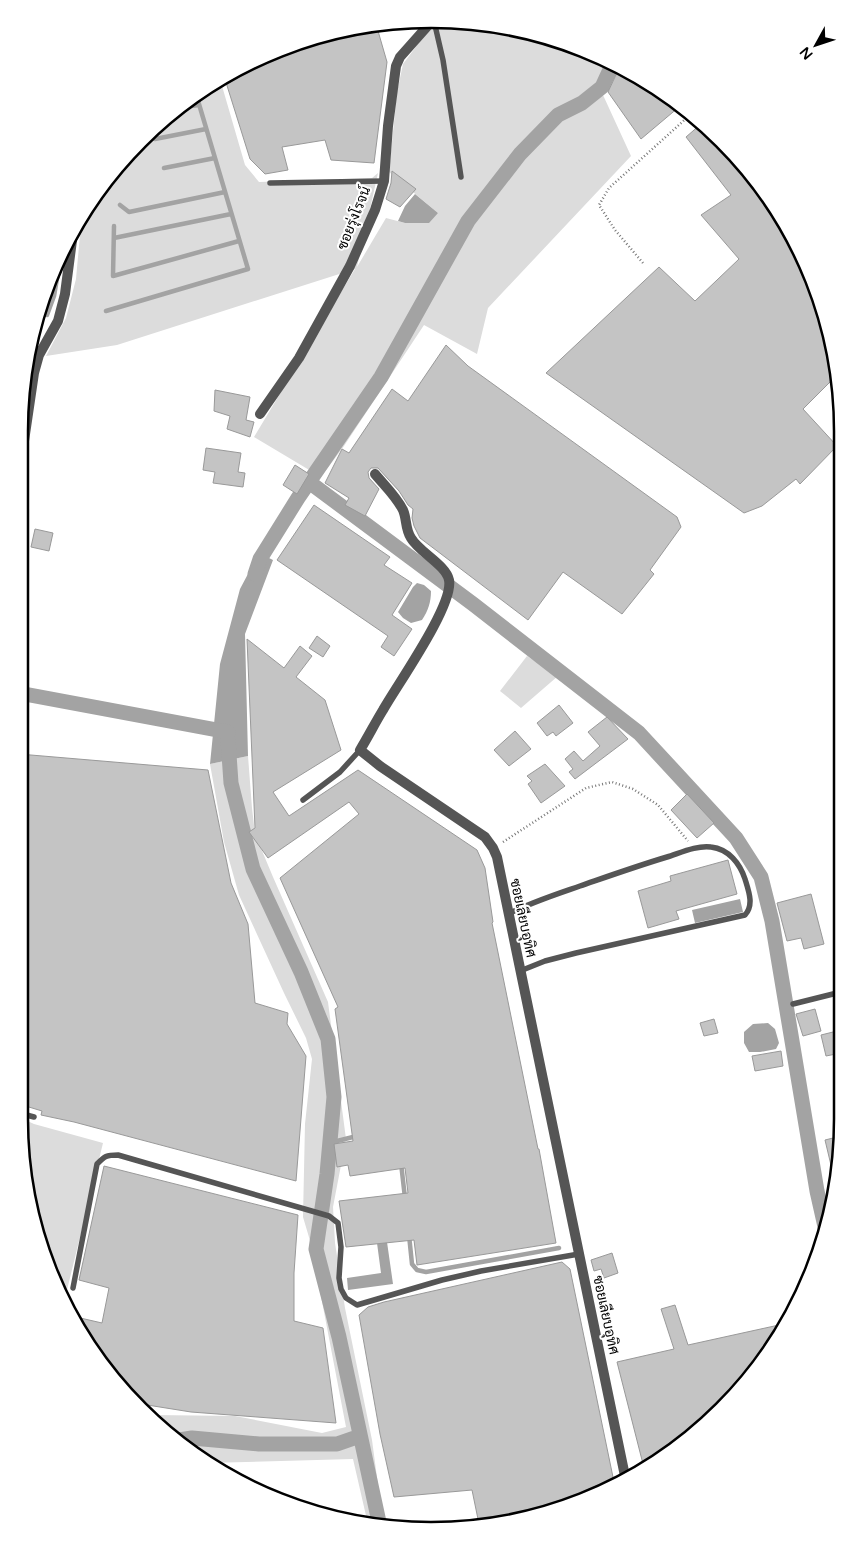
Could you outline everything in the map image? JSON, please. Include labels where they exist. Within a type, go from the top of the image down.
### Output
[{"type":"street","name":"ซอยรุ่งโรจน์","points":[[260,414],[299,358],[350,266],[375,210],[384,181],[388,126],[396,66],[400,57],[427,28]]},
{"type":"street","points":[[31,379],[39,355],[58,321],[66,294],[69,253]]},
{"type":"street","points":[[360,750],[382,710],[424,644],[448,595],[449,579],[443,570],[417,547],[406,527],[403,510],[375,474]]},
{"type":"street","name":"ซอยเลียบอุทิศ","points":[[360,750],[380,766],[485,837],[497,857],[624,1472]]},
{"type":"lane","points":[[435,28],[443,60],[461,177]]},
{"type":"lane","points":[[270,183],[384,181]]},
{"type":"lane","points":[[303,800],[340,772],[360,750]]},
{"type":"lane","points":[[508,914],[530,903],[642,865],[695,849],[709,847],[719,848],[730,854],[739,865],[745,879],[751,904],[745,915],[576,952],[520,971]]},
{"type":"lane","points":[[793,1004],[834,994]]},
{"type":"lane","points":[[28,1115],[34,1117]]},
{"type":"lane","points":[[73,1288],[97,1164],[107,1155],[118,1155],[329,1216],[338,1223],[341,1247],[339,1278],[341,1289],[346,1298],[358,1305],[481,1271],[579,1254]]},
{"type":"path","points":[[643,263],[599,206],[609,188],[685,119]]},
{"type":"path","points":[[493,848],[586,788],[612,782],[634,789],[658,805],[695,849]]},
{"type":"shaded area","points":[[432,28],[457,28],[509,35],[560,49],[612,71],[603,95],[631,156],[488,308],[477,354],[424,325],[344,446],[321,477],[254,437],[355,269],[117,345],[46,356],[66,318],[76,279],[80,230],[95,207],[111,185],[146,146],[185,111],[222,86],[245,165],[259,182],[372,178],[378,173],[357,267],[386,218],[405,223],[438,213],[389,172],[397,92],[403,64]]},
{"type":"shaded area","points":[[415,194],[438,213],[429,223],[405,223],[398,221],[405,206]]},
{"type":"shaded area","points":[[259,553],[273,560],[245,634],[248,756],[210,764],[220,664],[240,589]]},
{"type":"shaded area","points":[[417,583],[424,585],[431,591],[430,599],[422,620],[411,623],[398,612]]},
{"type":"shaded area","points":[[527,656],[558,676],[521,708],[500,691]]},
{"type":"shaded area","points":[[248,756],[255,834],[328,1002],[346,1139],[333,1207],[335,1243],[345,1308],[372,1440],[383,1519],[366,1516],[353,1459],[221,1463],[185,1438],[159,1415],[235,1416],[322,1433],[346,1427],[311,1244],[303,1217],[305,1124],[312,1059],[306,1038],[239,895],[224,842],[210,764]]},
{"type":"shaded area","points":[[740,899],[743,912],[695,923],[692,910]]},
{"type":"shaded area","points":[[768,1023],[775,1029],[779,1043],[776,1049],[749,1052],[744,1043],[744,1032],[753,1024]]},
{"type":"shaded area","points":[[28,1121],[103,1143],[67,1290],[58,1273],[41,1223],[31,1171]]},
{"type":"shaded area","points":[[387,1242],[393,1284],[348,1290],[347,1278],[381,1273],[377,1243]]},
{"type":"building","points":[[378,31],[387,62],[374,163],[331,160],[325,140],[282,147],[288,170],[265,174],[250,159],[226,83],[276,58],[301,49],[326,41]]},
{"type":"building","points":[[617,73],[654,95],[675,110],[641,139],[608,92]]},
{"type":"building","points":[[696,128],[733,165],[766,207],[780,229],[803,276],[820,326],[826,352],[830,382],[803,409],[834,443],[834,449],[800,484],[796,479],[762,506],[744,513],[546,373],[659,267],[695,301],[739,259],[701,215],[731,195],[686,137]]},
{"type":"building","points":[[392,171],[416,189],[400,207],[386,199],[391,183]]},
{"type":"building","points":[[446,345],[468,366],[677,517],[681,527],[650,570],[654,574],[622,614],[563,572],[528,620],[420,538],[412,518],[413,509],[378,468],[371,468],[368,472],[369,478],[379,489],[365,516],[345,505],[349,498],[325,483],[342,449],[349,453],[392,389],[408,401]]},
{"type":"building","points":[[215,390],[250,397],[246,420],[254,422],[250,437],[227,429],[230,416],[214,411]]},
{"type":"building","points":[[206,448],[241,453],[238,472],[245,473],[243,487],[213,483],[215,472],[203,470]]},
{"type":"building","points":[[295,465],[309,474],[297,494],[283,485]]},
{"type":"building","points":[[314,505],[390,557],[384,565],[412,583],[392,615],[412,629],[394,656],[381,647],[388,636],[277,560]]},
{"type":"building","points":[[35,529],[53,533],[49,551],[31,547]]},
{"type":"building","points":[[317,636],[330,646],[323,657],[309,648]]},
{"type":"building","points":[[247,639],[284,668],[300,646],[312,656],[296,677],[325,700],[341,750],[273,792],[289,816],[358,770],[477,850],[485,868],[492,923],[539,1149],[556,1243],[417,1265],[414,1240],[346,1247],[339,1201],[408,1193],[405,1168],[350,1176],[348,1165],[337,1167],[334,1144],[353,1141],[335,1009],[338,1007],[280,878],[359,814],[349,802],[268,858],[249,832],[255,828]]},
{"type":"building","points":[[559,705],[573,723],[556,736],[553,732],[547,736],[537,723]]},
{"type":"building","points":[[607,717],[628,739],[575,779],[569,772],[573,769],[565,759],[574,751],[583,761],[600,746],[588,732]]},
{"type":"building","points":[[515,731],[531,749],[509,766],[494,750]]},
{"type":"building","points":[[28,755],[208,770],[231,883],[248,924],[255,1003],[288,1013],[287,1024],[306,1056],[296,1181],[41,1115],[42,1111],[28,1107]]},
{"type":"building","points":[[545,764],[565,786],[541,803],[528,784],[532,781],[527,776]]},
{"type":"building","points":[[687,794],[714,823],[697,838],[671,810]]},
{"type":"building","points":[[728,860],[737,894],[676,911],[679,919],[648,928],[638,891],[671,881],[670,876]]},
{"type":"building","points":[[811,894],[824,944],[804,949],[801,938],[787,941],[777,903]]},
{"type":"building","points":[[815,1009],[821,1031],[803,1036],[796,1014]]},
{"type":"building","points":[[714,1019],[718,1033],[704,1036],[700,1023]]},
{"type":"building","points":[[834,1032],[834,1054],[826,1056],[821,1035]]},
{"type":"building","points":[[781,1051],[783,1066],[755,1071],[752,1056]]},
{"type":"building","points":[[833,1138],[831,1164],[825,1140]]},
{"type":"building","points":[[104,1166],[298,1215],[294,1273],[294,1321],[323,1328],[336,1423],[191,1412],[148,1405],[111,1364],[80,1318],[102,1323],[109,1288],[79,1280]]},
{"type":"building","points":[[612,1253],[618,1273],[604,1278],[601,1269],[594,1271],[591,1260]]},
{"type":"building","points":[[562,1262],[570,1269],[613,1478],[585,1491],[535,1508],[478,1519],[472,1490],[394,1497],[380,1434],[359,1315],[368,1307]]},
{"type":"building","points":[[675,1305],[688,1345],[776,1326],[750,1364],[715,1403],[676,1438],[642,1461],[617,1362],[674,1349],[661,1309]]},
{"type":"waterway","points":[[255,574],[260,559],[298,498],[381,377],[468,221],[520,154],[558,115],[582,103],[602,87],[610,70]]},
{"type":"waterway","points":[[106,311],[248,269],[198,101]]},
{"type":"waterway","points":[[192,106],[199,105]]},
{"type":"waterway","points":[[155,139],[206,129]]},
{"type":"waterway","points":[[164,168],[215,158]]},
{"type":"waterway","points":[[120,205],[129,212],[225,192]]},
{"type":"waterway","points":[[114,238],[231,214]]},
{"type":"waterway","points":[[114,226],[113,276],[239,241]]},
{"type":"waterway","points":[[47,315],[54,296],[57,279]]},
{"type":"waterway","points":[[309,482],[473,604],[639,733],[736,838],[761,877],[772,921],[822,1214]]},
{"type":"waterway","points":[[28,695],[228,732]]},
{"type":"waterway","points":[[228,740],[231,783],[253,869],[301,972],[328,1039],[334,1097],[327,1174],[316,1249],[339,1337],[378,1518]]},
{"type":"waterway","points":[[329,1143],[357,1136]]},
{"type":"waterway","points":[[401,1163],[405,1198]]},
{"type":"waterway","points":[[409,1235],[412,1264],[417,1270],[426,1272],[559,1248]]},
{"type":"waterway","points":[[186,1439],[259,1444],[337,1444],[360,1436]]}]
